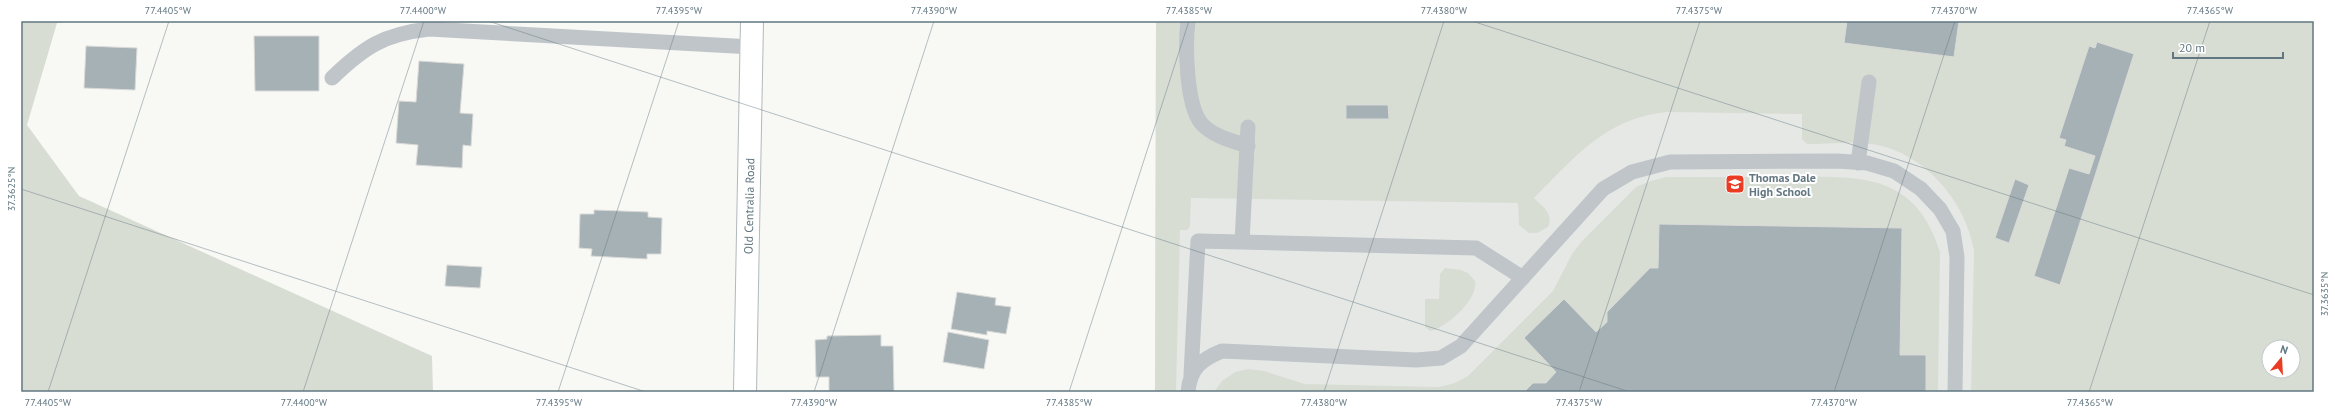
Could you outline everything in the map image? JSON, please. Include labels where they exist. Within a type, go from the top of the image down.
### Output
[{"type":"street","name":"Old Centralia Road","points":[[745,392],[752,21]]},
{"type":"lane","points":[[1188,21],[1186,61],[1194,111],[1202,124],[1222,138],[1248,146]]},
{"type":"lane","points":[[332,78],[357,54],[382,40],[409,32],[429,29],[752,47]]},
{"type":"lane","points":[[1858,163],[1869,82]]},
{"type":"lane","points":[[1242,242],[1248,127]]},
{"type":"lane","points":[[1191,375],[1205,358],[1222,351],[1416,360],[1442,358],[1461,346],[1603,189],[1632,172],[1670,162],[1837,161],[1858,163],[1894,171],[1921,189],[1940,209],[1953,232],[1957,257],[1955,392]]},
{"type":"lane","points":[[1188,392],[1191,375],[1198,241],[1476,248],[1523,278]]},
{"type":"shaded area","points":[[21,21],[76,21],[57,23],[27,125],[79,196],[432,356],[433,392],[21,392]]},
{"type":"shaded area","name":"Thomas Dale High School","points":[[1156,21],[2314,21],[2314,392],[1155,392]]},
{"type":"shaded area","points":[[1156,21],[2314,21],[2314,392],[1971,392],[1974,251],[1962,214],[1952,197],[1939,181],[1908,157],[1890,149],[1863,143],[1807,144],[1802,139],[1802,114],[1668,112],[1646,115],[1627,122],[1610,131],[1578,154],[1534,198],[1547,211],[1550,218],[1548,227],[1537,233],[1529,233],[1519,225],[1518,203],[1191,198],[1190,227],[1187,230],[1180,230],[1176,392],[1155,392]]},
{"type":"shaded area","points":[[1666,177],[1833,177],[1878,183],[1897,191],[1914,205],[1929,225],[1940,252],[1938,392],[1214,392],[1222,381],[1235,372],[1249,369],[1264,371],[1305,384],[1439,387],[1455,383],[1468,376],[1553,291],[1572,254],[1582,241],[1636,187]]},
{"type":"shaded area","points":[[1445,268],[1461,270],[1468,273],[1475,281],[1475,288],[1467,304],[1460,312],[1437,329],[1430,331],[1425,327],[1425,299],[1439,299],[1440,274]]},
{"type":"building","points":[[1847,21],[1959,21],[1954,57],[1844,43]]},
{"type":"building","points":[[254,36],[319,36],[319,91],[255,91]]},
{"type":"building","points":[[2097,42],[2134,54],[2060,285],[2034,276],[2069,168],[2089,174],[2095,156],[2064,146],[2066,140],[2059,138],[2089,46],[2095,48]]},
{"type":"building","points":[[86,46],[137,48],[135,90],[84,88]]},
{"type":"building","points":[[419,61],[464,64],[460,113],[473,114],[471,146],[463,145],[462,168],[416,165],[418,145],[396,143],[399,101],[416,102]]},
{"type":"building","points":[[1346,105],[1388,105],[1389,119],[1346,119]]},
{"type":"building","points":[[2015,179],[2029,185],[2009,243],[1995,238]]},
{"type":"building","points":[[594,210],[648,212],[648,217],[662,218],[661,254],[647,254],[647,259],[591,256],[592,249],[579,248],[580,214],[594,214]]},
{"type":"building","points":[[1659,224],[1902,228],[1900,355],[1926,355],[1926,392],[1524,392],[1533,383],[1546,383],[1556,372],[1524,338],[1564,299],[1596,332],[1607,322],[1607,312],[1650,268],[1658,268]]},
{"type":"building","points":[[447,265],[482,267],[480,288],[445,286]]},
{"type":"building","points":[[957,292],[996,298],[995,305],[1011,307],[1006,334],[987,331],[987,335],[951,329]]},
{"type":"building","points":[[948,332],[989,340],[984,369],[943,362]]},
{"type":"building","points":[[881,335],[881,346],[893,346],[894,392],[829,392],[829,377],[816,377],[815,340],[827,339],[827,336]]},
{"type":"place","name":"Thomas Dale High School","points":[[1735,184]]}]
